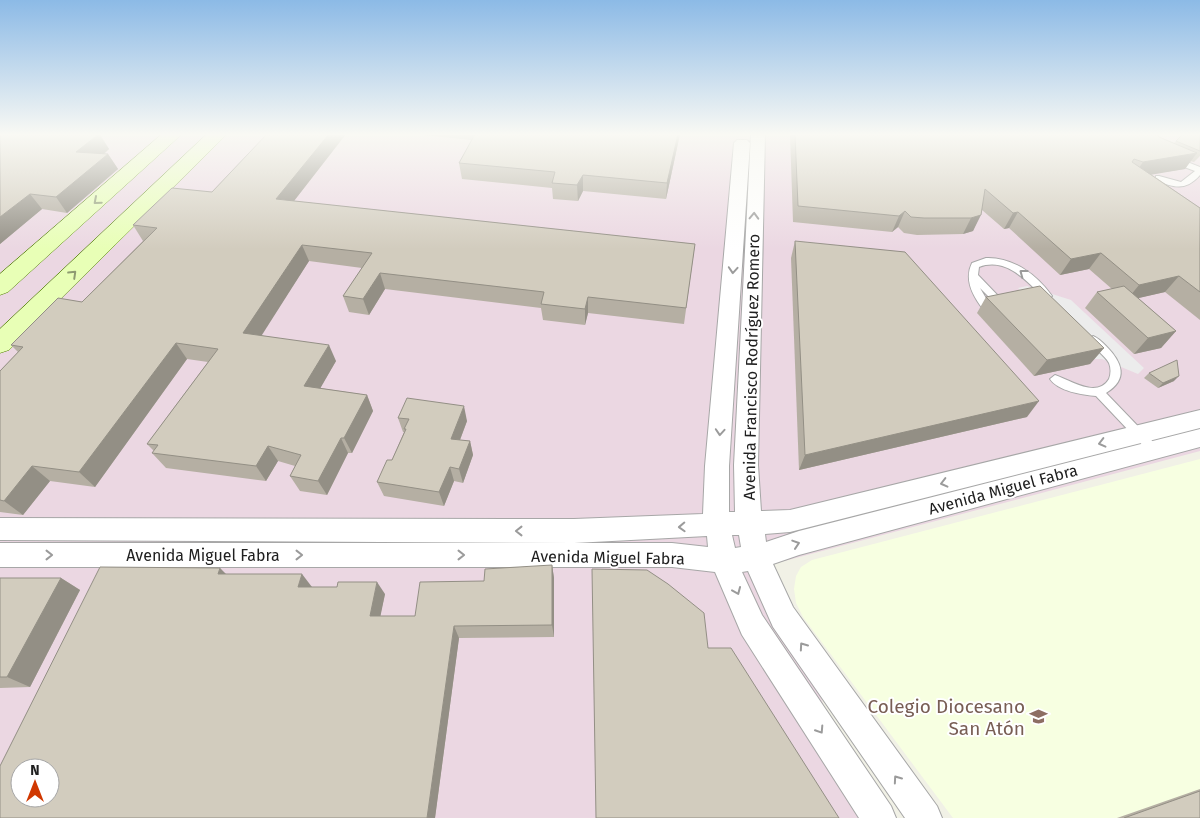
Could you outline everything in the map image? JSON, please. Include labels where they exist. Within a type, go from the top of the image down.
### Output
[{"type":"main road","points":[[5,283],[130,172]]},
{"type":"main road","points":[[0,344],[178,172]]},
{"type":"main road","points":[[5,283],[50,296]]},
{"type":"street","name":"Avenida Francisco Rodríguez Romero","points":[[740,172],[717,466],[716,517],[724,561],[752,626],[879,818]]},
{"type":"street","name":"Avenida Francisco Rodríguez Romero","points":[[757,172],[746,465],[750,523],[756,558],[782,617],[925,818]]},
{"type":"street","name":"Avenida Miguel Fabra","points":[[0,556],[672,556],[724,561],[756,558],[799,543],[1146,442],[1200,419]]},
{"type":"street","name":"Avenida Miguel Fabra","points":[[0,529],[574,531],[790,522],[1146,442],[1200,438]]},
{"type":"lane","points":[[1159,178],[1174,185],[1188,184],[1198,172]]},
{"type":"lane","points":[[986,307],[974,287],[972,274],[975,265],[982,262],[1003,262],[1022,272],[1052,300]]},
{"type":"lane","points":[[972,274],[1000,303]]},
{"type":"lane","points":[[1056,379],[1084,391],[1099,392],[1108,388],[1113,382],[1116,376],[1116,368],[1109,355],[1087,334]]},
{"type":"lane","points":[[1070,377],[1084,391]]},
{"type":"lane","points":[[1099,392],[1146,442]]},
{"type":"shaded area","points":[[0,172],[1200,172],[1200,451],[773,564],[864,818],[0,818]]},
{"type":"shaded area","points":[[1027,286],[1071,300],[1144,368],[1138,374],[1102,359],[1090,359],[1018,288]]},
{"type":"shaded area","name":"Colegio Diocesano San Atón","points":[[1200,459],[1200,818],[953,818],[803,617],[796,603],[794,589],[796,576],[801,567],[812,560]]},
{"type":"building","points":[[0,172],[86,172],[56,197],[30,194],[0,217]]},
{"type":"building","points":[[231,172],[298,172],[276,199],[695,244],[686,308],[588,297],[585,309],[541,304],[544,292],[380,273],[363,299],[343,296],[372,253],[302,245],[243,333],[329,345],[304,386],[367,395],[318,481],[290,476],[301,455],[268,446],[256,466],[152,453],[158,445],[147,444],[218,349],[176,343],[79,472],[32,466],[4,501],[0,500],[0,371],[23,347],[11,345],[58,298],[82,302],[157,228],[133,225],[172,188],[212,192]]},
{"type":"building","points":[[555,172],[669,172],[667,183],[583,175],[577,185],[552,183]]},
{"type":"building","points":[[797,172],[1147,172],[1200,208],[1200,292],[1179,276],[1139,285],[1101,253],[1071,259],[1018,212],[1013,213],[985,189],[981,215],[971,218],[924,218],[911,217],[905,211],[899,216],[798,206]]},
{"type":"building","points":[[795,241],[905,252],[1039,401],[805,455]]},
{"type":"building","points":[[1040,286],[1104,348],[1047,360],[986,297]]},
{"type":"building","points":[[1124,286],[1176,331],[1148,338],[1097,292]]},
{"type":"building","points":[[1177,360],[1179,376],[1163,383],[1149,373]]},
{"type":"building","points":[[407,398],[464,406],[451,439],[470,441],[459,469],[450,467],[439,492],[377,482],[387,460],[392,460],[406,429],[404,429],[409,419],[398,418]]},
{"type":"building","points":[[552,565],[552,625],[454,626],[427,818],[0,818],[0,766],[100,567],[220,568],[218,574],[302,574],[298,587],[337,587],[338,582],[377,582],[370,616],[415,616],[420,582],[484,581],[485,569]]},
{"type":"building","points":[[592,569],[647,570],[704,613],[708,648],[731,648],[839,818],[596,818]]},
{"type":"building","points":[[0,578],[61,578],[7,677],[0,677]]},
{"type":"building","points":[[1200,791],[1200,818],[1124,818]]},
{"type":"place","name":"Colegio Diocesano San Atón","points":[[1039,717]]}]
